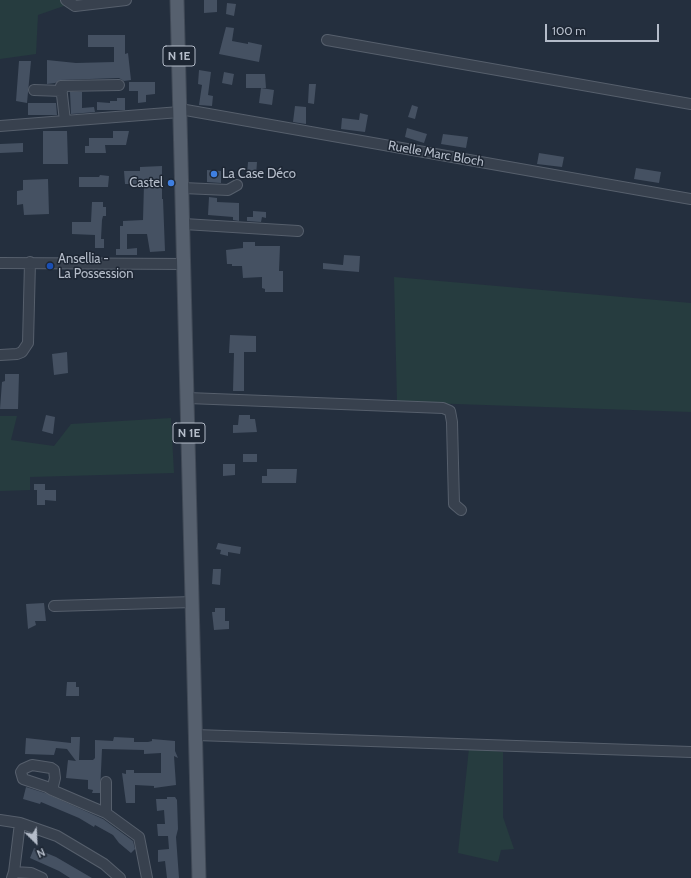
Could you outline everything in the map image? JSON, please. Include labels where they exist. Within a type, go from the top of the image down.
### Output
[{"type":"main road","name":"N 1E","points":[[177,0],[184,224],[199,878]]},
{"type":"street","points":[[66,0],[75,6],[126,0]]},
{"type":"street","points":[[327,40],[691,104]]},
{"type":"street","points":[[65,121],[61,86],[119,85]]},
{"type":"street","points":[[34,90],[62,92]]},
{"type":"street","name":"Ruelle Marc Bloch","points":[[0,126],[180,111],[691,199]]},
{"type":"street","points":[[183,191],[228,190],[237,185]]},
{"type":"street","points":[[183,191],[237,195]]},
{"type":"street","points":[[184,224],[298,231]]},
{"type":"street","points":[[0,355],[17,354],[22,352],[28,343],[30,262]]},
{"type":"street","points":[[0,263],[185,264]]},
{"type":"street","points":[[188,398],[435,408],[450,411],[452,422],[454,504],[461,510]]},
{"type":"street","points":[[54,606],[193,602]]},
{"type":"street","points":[[196,735],[691,752]]},
{"type":"street","points":[[106,782],[106,813]]},
{"type":"street","points":[[52,790],[106,813],[140,837],[147,878]]},
{"type":"street","points":[[0,820],[20,823],[57,836],[104,864],[120,878]]},
{"type":"street","points":[[20,823],[13,875],[31,873],[42,878]]},
{"type":"green space","points":[[0,0],[81,0],[38,15],[36,54],[0,59]]},
{"type":"green space","points":[[394,277],[691,303],[691,412],[397,402]]},
{"type":"green space","points":[[0,416],[17,416],[11,440],[54,446],[71,424],[171,418],[174,473],[30,477],[30,490],[0,491]]},
{"type":"green space","points":[[469,748],[503,752],[503,817],[514,849],[501,850],[498,862],[458,853]]},
{"type":"building","points":[[204,0],[217,0],[217,12],[204,13]]},
{"type":"building","points":[[227,3],[236,4],[234,16],[226,14]]},
{"type":"building","points":[[226,27],[234,28],[232,41],[262,45],[259,62],[219,54]]},
{"type":"building","points":[[88,35],[125,35],[125,54],[128,53],[131,80],[124,81],[119,78],[61,80],[55,83],[47,84],[47,60],[76,63],[114,62],[114,47],[88,47]]},
{"type":"building","points":[[19,61],[31,61],[27,103],[16,101]]},
{"type":"building","points":[[199,70],[211,72],[208,95],[213,96],[212,106],[199,105],[202,85],[198,84]]},
{"type":"building","points":[[224,72],[234,74],[232,85],[222,83]]},
{"type":"building","points":[[246,74],[265,74],[266,88],[246,88]]},
{"type":"building","points":[[129,82],[155,82],[155,94],[146,95],[146,102],[138,103],[138,91],[129,91]]},
{"type":"building","points":[[309,84],[316,84],[314,104],[308,103]]},
{"type":"building","points":[[261,88],[274,90],[272,105],[259,103]]},
{"type":"building","points":[[70,92],[82,92],[82,108],[94,107],[95,112],[71,114]]},
{"type":"building","points":[[117,98],[125,98],[125,110],[97,110],[97,102],[110,103],[110,101],[117,101]]},
{"type":"building","points":[[28,103],[56,103],[57,115],[28,115]]},
{"type":"building","points":[[412,105],[418,107],[415,119],[408,117]]},
{"type":"building","points":[[295,106],[306,107],[306,124],[293,122]]},
{"type":"building","points":[[360,113],[368,115],[365,132],[341,129],[342,118],[359,120]]},
{"type":"building","points":[[407,128],[427,134],[424,143],[405,137]]},
{"type":"building","points":[[43,131],[67,131],[68,164],[43,164]]},
{"type":"building","points":[[113,131],[129,131],[126,145],[105,145],[106,153],[85,153],[85,146],[89,146],[89,138],[113,138]]},
{"type":"building","points":[[443,134],[468,137],[466,148],[441,144]]},
{"type":"building","points":[[23,143],[23,152],[0,153],[0,144]]},
{"type":"building","points":[[539,153],[564,157],[562,167],[537,164]]},
{"type":"building","points":[[248,162],[257,162],[256,176],[247,175]]},
{"type":"building","points":[[162,166],[165,251],[150,252],[147,234],[127,234],[127,249],[137,248],[137,255],[116,255],[116,249],[120,249],[120,226],[123,226],[123,221],[143,220],[144,184],[125,184],[124,171],[140,171],[140,167]]},
{"type":"building","points":[[636,168],[661,172],[659,183],[634,179]]},
{"type":"building","name":"La Case Déco","points":[[207,170],[221,171],[221,183],[207,182]]},
{"type":"building","points":[[100,175],[109,176],[108,187],[79,187],[79,177],[99,177]]},
{"type":"building","points":[[48,179],[49,214],[24,215],[23,204],[17,205],[17,191],[23,190],[23,180]]},
{"type":"building","points":[[209,197],[217,198],[217,202],[239,203],[239,221],[233,220],[233,217],[208,215]]},
{"type":"building","points":[[92,202],[103,202],[103,207],[106,207],[106,216],[103,216],[102,220],[101,239],[104,239],[104,248],[95,248],[95,235],[72,234],[72,222],[91,222]]},
{"type":"building","points":[[253,211],[266,212],[266,218],[262,217],[261,222],[247,221],[247,217],[253,217]]},
{"type":"building","points":[[243,242],[255,242],[255,246],[280,246],[279,271],[283,271],[283,292],[265,292],[265,289],[262,288],[262,277],[243,278],[242,266],[232,266],[232,264],[227,264],[226,250],[243,248]]},
{"type":"building","points":[[344,255],[360,256],[359,272],[323,269],[323,263],[343,265]]},
{"type":"building","points":[[230,335],[256,336],[256,352],[244,352],[244,391],[233,391],[234,353],[229,353]]},
{"type":"building","points":[[67,352],[68,373],[54,375],[52,354]]},
{"type":"building","points":[[5,374],[19,374],[18,409],[0,409],[2,382],[5,381]]},
{"type":"building","points":[[46,415],[55,417],[53,434],[42,431]]},
{"type":"building","points":[[239,415],[250,415],[250,419],[255,419],[257,432],[233,433],[233,425],[238,425]]},
{"type":"building","points":[[243,454],[257,454],[257,462],[243,462]]},
{"type":"building","points":[[223,464],[235,464],[235,475],[223,476]]},
{"type":"building","points":[[267,469],[297,469],[296,483],[262,483],[262,476],[267,476]]},
{"type":"building","points":[[34,484],[45,484],[45,490],[56,490],[56,501],[45,500],[45,505],[37,505],[37,490],[34,490]]},
{"type":"building","points":[[218,543],[241,547],[240,554],[228,552],[228,556],[220,554],[221,550],[216,549]]},
{"type":"building","points":[[213,569],[221,569],[220,585],[212,584]]},
{"type":"building","points":[[44,603],[46,621],[35,621],[36,625],[28,629],[26,604]]},
{"type":"building","points":[[215,608],[225,608],[225,621],[229,621],[229,629],[214,630],[212,612],[215,612]]},
{"type":"building","points":[[67,682],[76,682],[76,687],[79,687],[79,696],[66,696]]},
{"type":"building","points":[[71,737],[80,737],[79,760],[93,760],[95,758],[95,740],[113,741],[114,737],[134,738],[134,742],[148,742],[152,741],[152,739],[175,741],[175,751],[178,758],[174,756],[176,785],[154,788],[154,786],[135,785],[135,803],[126,803],[122,773],[126,774],[126,770],[134,770],[134,773],[161,773],[161,753],[144,754],[144,750],[102,749],[100,793],[92,793],[93,790],[88,789],[88,780],[66,778],[68,760],[76,761],[67,749],[56,748],[54,755],[25,754],[26,738],[71,743]]},
{"type":"building","points":[[26,787],[45,793],[103,819],[133,841],[135,849],[131,853],[119,843],[113,835],[95,825],[94,827],[79,818],[41,802],[40,804],[23,799]]},
{"type":"building","points":[[167,797],[175,797],[177,800],[178,829],[176,837],[179,878],[167,878],[165,861],[158,862],[158,850],[169,849],[168,836],[158,836],[157,824],[165,824],[164,810],[157,811],[156,799],[167,799]]},
{"type":"building","points":[[34,848],[56,857],[92,878],[70,878],[59,871],[30,858]]},
{"type":"place","name":"La Case Déco","points":[[214,174]]},
{"type":"place","name":"Castel","points":[[171,183]]},
{"type":"place","name":"Ansellia - La Possession","points":[[50,266]]}]
